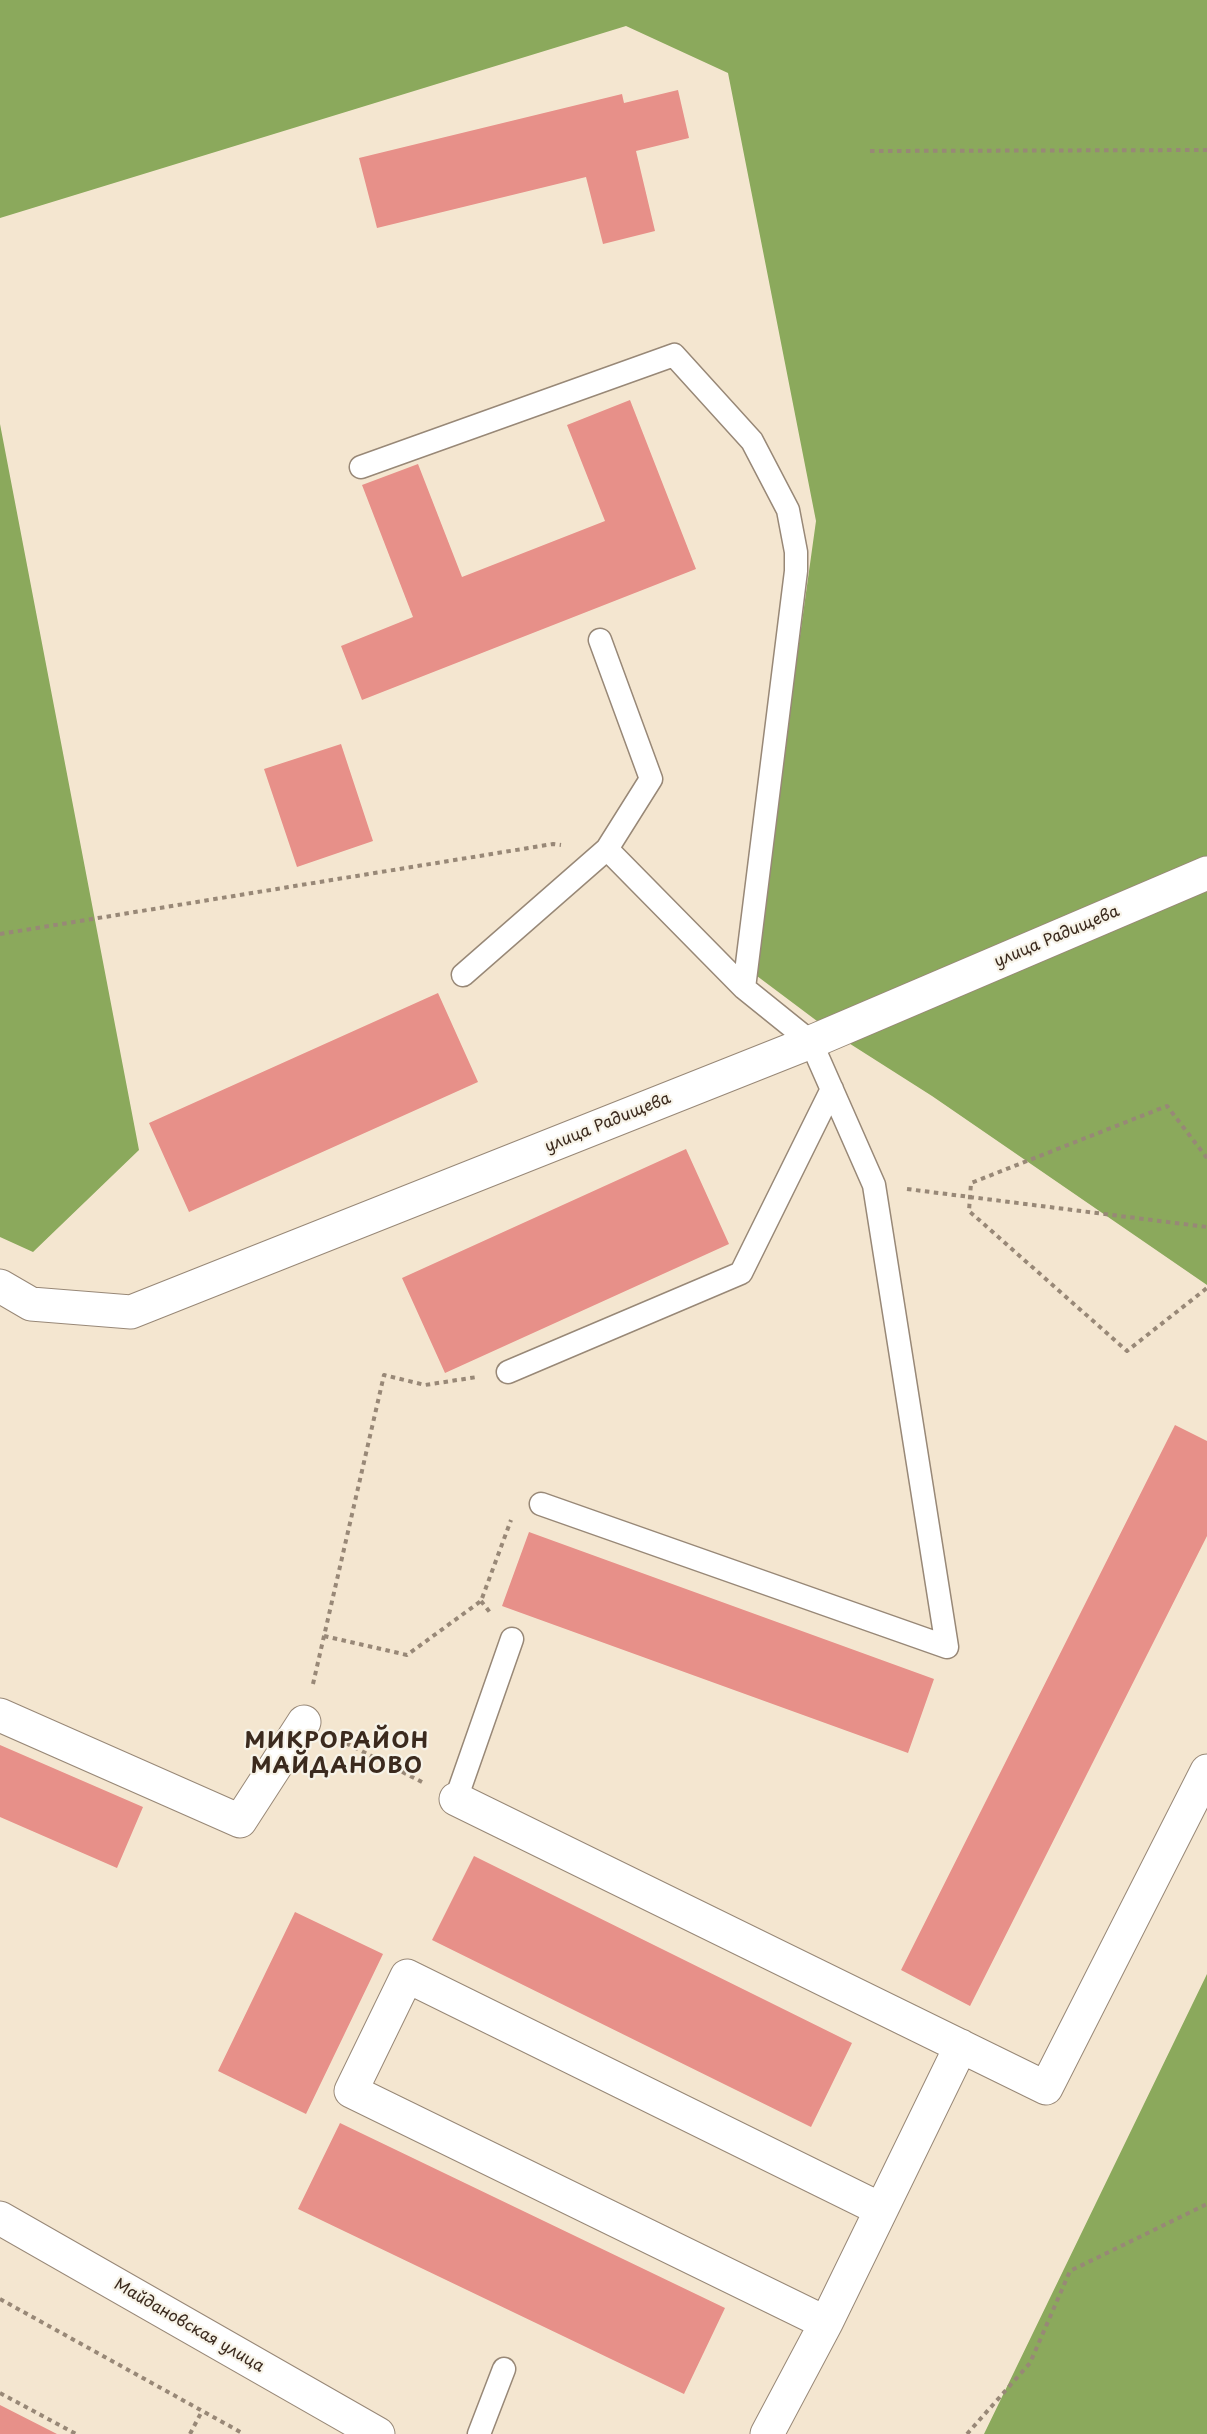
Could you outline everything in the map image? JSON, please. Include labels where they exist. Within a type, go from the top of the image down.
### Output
[{"type":"street","name":"улица Радищева","points":[[0,1286],[31,1304],[131,1312],[812,1042],[1207,873]]},
{"type":"street","points":[[0,1715],[240,1821],[304,1722]]},
{"type":"street","points":[[456,1799],[1046,2088],[1207,1771]]},
{"type":"street","points":[[826,2323],[351,2091],[407,1976],[880,2209]]},
{"type":"street","points":[[766,2434],[826,2323],[961,2046]]},
{"type":"street","name":"Майдановская улица","points":[[0,2218],[378,2434]]},
{"type":"lane","points":[[361,467],[674,355],[752,441],[788,510],[796,552],[796,571],[744,988]]},
{"type":"lane","points":[[463,975],[607,849],[651,779],[600,640]]},
{"type":"lane","points":[[541,1504],[947,1647],[874,1185],[812,1042],[744,988],[607,849]]},
{"type":"lane","points":[[508,1372],[741,1272],[832,1089]]},
{"type":"lane","points":[[456,1799],[512,1639]]},
{"type":"lane","points":[[479,2434],[504,2369]]},
{"type":"path","points":[[870,151],[1207,150]]},
{"type":"path","points":[[0,934],[553,844],[607,849]]},
{"type":"path","points":[[1207,1158],[1167,1106],[970,1183],[969,1211],[1127,1350],[1207,1288]]},
{"type":"path","points":[[874,1185],[1207,1227]]},
{"type":"path","points":[[456,1799],[304,1722],[384,1375],[425,1385],[508,1372]]},
{"type":"path","points":[[324,1635],[407,1655],[481,1601],[512,1520],[541,1504]]},
{"type":"path","points":[[967,2434],[1030,2363],[1070,2271],[1207,2204]]},
{"type":"path","points":[[0,2300],[244,2434]]},
{"type":"path","points":[[0,2393],[76,2434]]},
{"type":"path","points":[[190,2434],[202,2411]]},
{"type":"green space","points":[[0,0],[1207,0],[1207,1285],[932,1096],[833,1033],[753,973],[816,521],[728,73],[626,26],[0,218]]},
{"type":"green space","points":[[0,424],[139,1150],[33,1252],[0,1237]]},
{"type":"green space","points":[[1207,1974],[1207,2434],[984,2434]]},
{"type":"building","points":[[678,90],[689,138],[636,151],[655,231],[603,244],[586,177],[377,228],[359,158],[622,94],[624,103]]},
{"type":"building","points":[[630,400],[696,569],[362,700],[341,646],[413,617],[362,485],[418,464],[462,577],[605,521],[567,425]]},
{"type":"building","points":[[341,744],[373,841],[297,867],[264,769]]},
{"type":"building","points":[[438,993],[478,1082],[189,1212],[149,1123]]},
{"type":"building","points":[[686,1149],[729,1244],[445,1373],[402,1278]]},
{"type":"building","points":[[1175,1425],[1207,1441],[1207,1536],[970,2006],[901,1970]]},
{"type":"building","points":[[529,1532],[934,1679],[908,1753],[502,1606]]},
{"type":"building","points":[[0,1745],[143,1807],[117,1868],[0,1817]]},
{"type":"building","points":[[474,1856],[852,2043],[811,2127],[432,1940]]},
{"type":"building","points":[[295,1912],[383,1954],[306,2114],[218,2071]]},
{"type":"building","points":[[340,2123],[725,2308],[684,2394],[298,2209]]},
{"type":"building","points":[[0,2405],[57,2434],[0,2434]]},
{"type":"district","name":"МИКРОРАЙОН МАЙДАНОВО","points":[[337,1754]]}]
